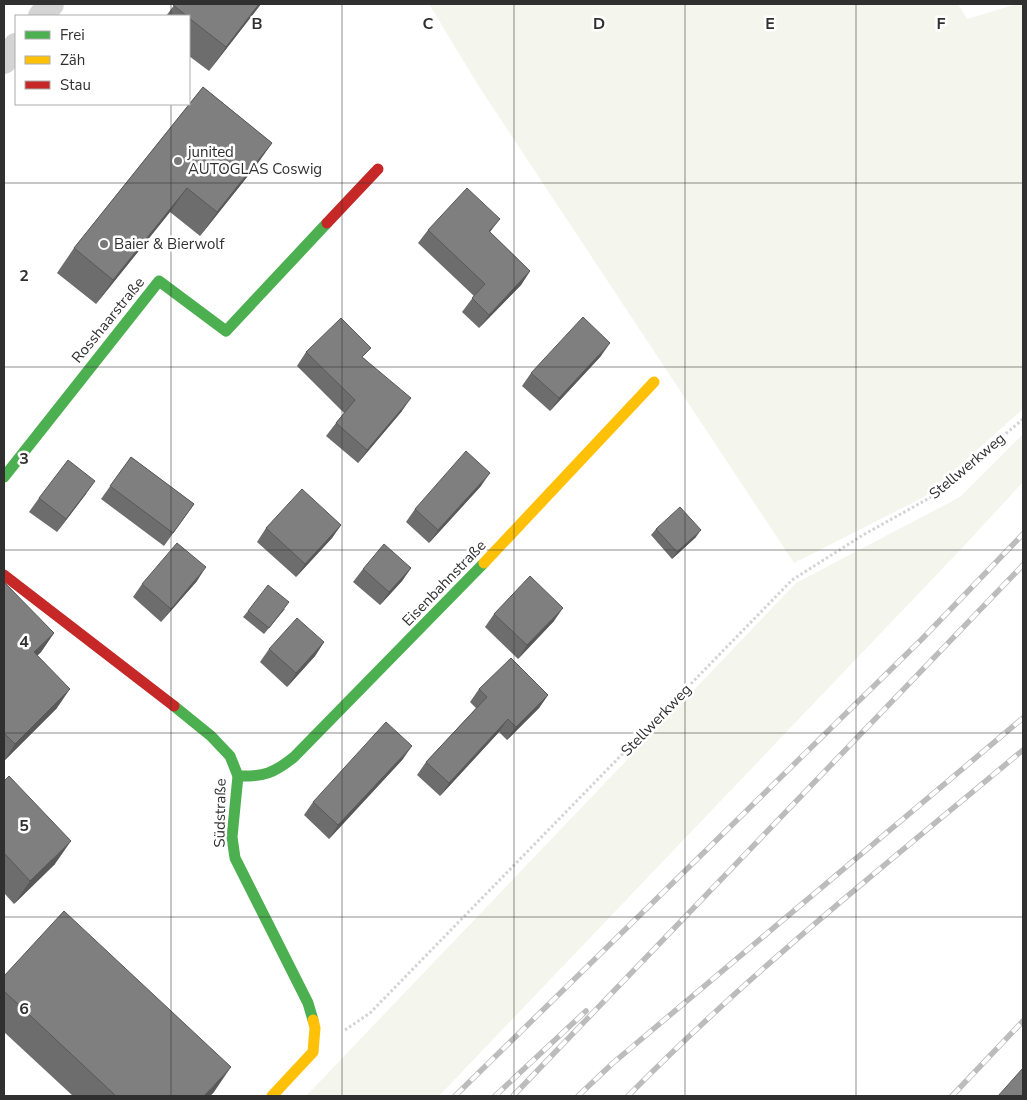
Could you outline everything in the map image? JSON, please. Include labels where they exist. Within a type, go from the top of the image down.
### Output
[{"type":"street","points":[[42,15],[51,4]]},
{"type":"street","points":[[4,61],[15,47]]},
{"type":"street","name":"Rosshaarstraße","points":[[4,477],[159,281],[226,330],[378,169]]},
{"type":"street","name":"Eisenbahnstraße","points":[[238,776],[260,777],[277,770],[294,757],[464,586],[568,472],[654,382]]},
{"type":"street","name":"Südstraße","points":[[4,575],[211,736],[230,756],[238,776],[232,837],[235,858],[308,1003],[315,1028],[313,1052]]},
{"type":"street","points":[[272,1096],[313,1052]]},
{"type":"path","name":"Stellwerkweg","points":[[313,1052],[370,1013],[792,580],[863,535],[933,496],[1023,419]]},
{"type":"shaded area","points":[[429,4],[958,4],[967,19],[1017,4],[1023,4],[1023,409],[924,497],[794,563],[478,85]]},
{"type":"shaded area","points":[[1023,434],[1023,482],[439,1096],[306,1096],[796,583],[960,497]]},
{"type":"building","points":[[259,4],[226,47],[190,19],[190,15],[186,15],[173,5]]},
{"type":"building","points":[[203,87],[272,143],[217,212],[187,188],[113,280],[74,248]]},
{"type":"building","points":[[467,188],[500,219],[489,231],[530,271],[489,315],[472,298],[485,284],[428,230]]},
{"type":"building","points":[[583,317],[610,343],[559,398],[531,373]]},
{"type":"building","points":[[341,318],[371,348],[362,357],[411,398],[367,450],[336,423],[355,400],[306,352]]},
{"type":"building","points":[[466,451],[490,473],[438,530],[415,509]]},
{"type":"building","points":[[131,457],[194,504],[173,533],[110,486]]},
{"type":"building","points":[[68,460],[95,481],[66,519],[39,498]]},
{"type":"building","points":[[302,489],[341,525],[305,564],[266,528]]},
{"type":"building","points":[[680,507],[701,530],[677,552],[656,529]]},
{"type":"building","points":[[177,543],[206,567],[171,609],[142,584]]},
{"type":"building","points":[[384,544],[411,568],[389,592],[363,569]]},
{"type":"building","points":[[530,576],[563,608],[527,645],[494,614]]},
{"type":"building","points":[[5,583],[54,633],[34,652],[70,689],[15,744],[4,733]]},
{"type":"building","points":[[268,585],[289,602],[269,628],[248,611]]},
{"type":"building","points":[[297,618],[324,642],[296,673],[269,649]]},
{"type":"building","points":[[511,658],[548,695],[516,727],[508,719],[449,783],[426,762],[487,697],[479,689]]},
{"type":"building","points":[[386,722],[412,746],[338,825],[313,802]]},
{"type":"building","points":[[9,776],[71,841],[30,881],[4,853],[4,781]]},
{"type":"building","points":[[64,911],[231,1067],[204,1096],[116,1096],[4,991],[4,976]]},
{"type":"building","points":[[1023,1068],[1023,1096],[998,1096]]},
{"type":"railway","points":[[455,1096],[922,639],[1023,534]]},
{"type":"railway","points":[[513,1096],[1023,565]]},
{"type":"railway","points":[[578,1096],[613,1063],[1023,718]]},
{"type":"railway","points":[[628,1096],[723,1005],[821,918],[1023,750]]},
{"type":"railway","points":[[495,1096],[586,1011]]},
{"type":"railway","points":[[952,1096],[1023,1021]]},
{"type":"traffic: fast","points":[[4,477],[159,281],[226,331],[327,223]]},
{"type":"traffic: fast","points":[[238,776],[255,776],[268,773],[294,757],[484,563]]},
{"type":"traffic: fast","points":[[174,706],[211,736],[230,756],[238,776],[232,837],[235,858],[308,1003],[313,1020]]},
{"type":"traffic: slow","points":[[484,563],[654,382]]},
{"type":"traffic: slow","points":[[272,1096],[313,1052],[315,1028],[313,1020]]},
{"type":"traffic: jam","points":[[327,223],[378,169]]},
{"type":"traffic: jam","points":[[4,575],[174,706]]},
{"type":"place","name":"junited AUTOGLAS Coswig","points":[[178,161]]},
{"type":"place","name":"Baier & Bierwolf","points":[[104,244]]}]
